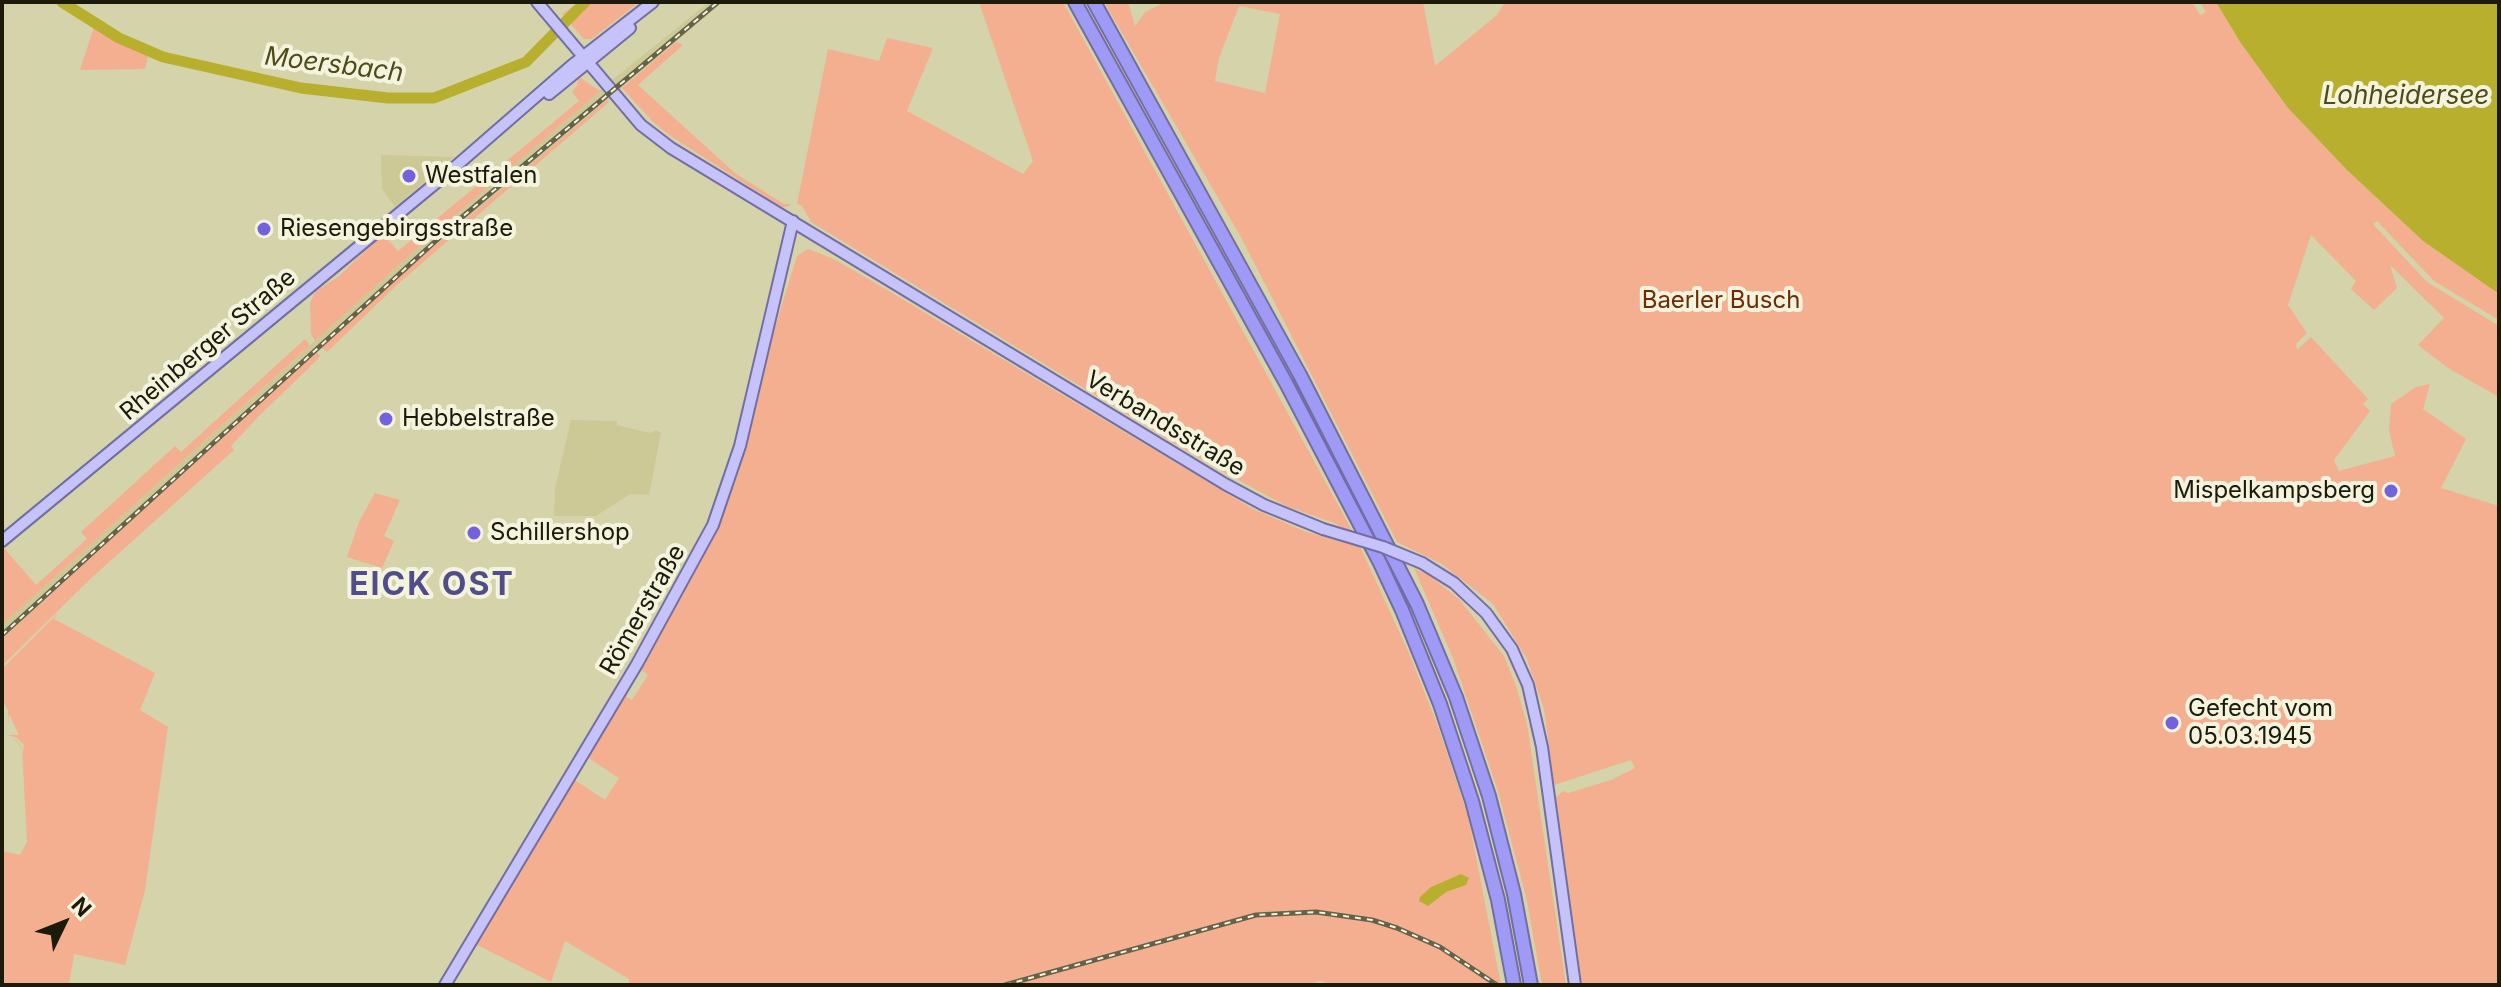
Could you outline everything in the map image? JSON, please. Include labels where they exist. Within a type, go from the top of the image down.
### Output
[{"type":"highway","points":[[1075,2],[1334,473],[1380,563],[1422,657],[1472,801],[1498,900],[1514,985]]},
{"type":"highway","points":[[1094,2],[1354,476],[1437,649],[1489,796],[1514,894],[1531,985]]},
{"type":"main road","name":"Verbandsstraße","points":[[537,2],[649,132],[696,165],[1225,484],[1275,510],[1422,563],[1464,591],[1486,613],[1512,649],[1534,704],[1575,985]]},
{"type":"main road","name":"Rheinberger Straße","points":[[2,541],[655,2]]},
{"type":"main road","name":"Römerstraße","points":[[445,985],[637,664],[713,525],[740,446],[793,221]]},
{"type":"shaded area","points":[[709,2],[723,2],[421,257],[2,639],[2,625],[425,241],[616,77]]},
{"type":"shaded area","points":[[381,155],[454,157],[395,207],[382,189]]},
{"type":"shaded area","points":[[571,420],[617,421],[617,425],[661,433],[649,495],[630,494],[596,516],[554,516],[555,488]]},
{"type":"green space","points":[[579,2],[639,2],[592,39],[584,39],[562,14]]},
{"type":"green space","points":[[979,2],[1063,2],[1355,536],[1344,533],[1337,524],[1286,506],[1202,460],[811,222],[802,206],[797,204],[828,49],[879,61],[887,38],[933,48],[907,111],[1023,174],[1033,161]]},
{"type":"green space","name":"Baerler Busch","points":[[1104,2],[1128,2],[1135,26],[1145,12],[1166,2],[1423,2],[1435,66],[1497,15],[1505,2],[2192,2],[2200,15],[2206,12],[2200,2],[2216,2],[2240,42],[2288,108],[2347,170],[2423,241],[2499,294],[2499,320],[2434,281],[2377,221],[2373,224],[2427,282],[2499,326],[2499,397],[2448,368],[2418,345],[2444,318],[2390,265],[2397,288],[2374,310],[2351,289],[2356,281],[2311,235],[2288,305],[2307,333],[2296,344],[2297,350],[2311,337],[2368,399],[2363,404],[2370,411],[2334,460],[2339,471],[2395,456],[2389,430],[2391,404],[2416,387],[2430,384],[2423,409],[2466,439],[2441,488],[2499,506],[2499,985],[1582,985],[1556,797],[1563,791],[1568,793],[1611,780],[1635,768],[1631,760],[1554,785],[1544,709],[1527,659],[1493,604],[1442,564],[1397,542],[1242,239]],"holes":[[[1239,6],[1280,14],[1265,93],[1215,81],[1219,58]]]},
{"type":"green space","points":[[96,21],[149,52],[145,69],[80,70]]},
{"type":"green space","points":[[676,42],[683,45],[638,85],[736,174],[784,204],[791,204],[787,207],[781,207],[669,135],[622,88]]},
{"type":"green space","points":[[579,77],[600,91],[425,241],[315,341],[311,334],[310,303],[315,292],[338,277],[383,234],[398,251],[579,101],[572,92]]},
{"type":"green space","points":[[607,100],[609,102],[399,283],[327,352],[321,347],[421,257]]},
{"type":"green space","points":[[808,249],[834,259],[882,287],[1253,509],[1304,531],[1343,542],[1344,536],[1357,540],[1408,651],[1439,729],[1468,816],[1501,985],[1333,985],[1320,981],[1307,985],[629,985],[629,979],[565,941],[551,982],[475,944],[573,779],[605,800],[619,778],[587,757],[623,695],[632,700],[648,675],[639,668],[717,530],[738,475],[765,360],[797,256]]},
{"type":"green space","points":[[305,339],[310,345],[2,625],[4,548],[36,585],[87,539],[81,532],[175,446],[181,452]]},
{"type":"green space","points":[[316,351],[320,356],[317,360],[231,446],[234,450],[88,581],[2,666],[2,639]]},
{"type":"green space","points":[[375,493],[400,500],[384,536],[394,541],[382,568],[347,557],[359,522]]},
{"type":"green space","points":[[1414,568],[1459,599],[1504,656],[1516,686],[1527,724],[1566,985],[1542,985],[1527,901],[1498,791],[1453,658]]},
{"type":"green space","points":[[58,613],[54,619],[155,673],[140,710],[168,727],[145,890],[125,965],[74,954],[69,985],[2,985],[2,851],[20,855],[27,842],[24,745],[8,735],[19,735],[9,714],[8,725],[8,710],[2,700],[2,669]]},
{"type":"water","name":"Lohheidersee","points":[[2216,2],[2499,2],[2499,294],[2423,241],[2347,170],[2288,108],[2240,42]]},
{"type":"water","points":[[1461,874],[1469,878],[1466,885],[1446,892],[1428,906],[1419,901],[1431,887]]},
{"type":"waterway","name":"Moersbach","points":[[62,2],[119,38],[163,57],[301,88],[388,98],[434,98],[526,62],[585,2]]},
{"type":"railway","points":[[2,635],[461,218],[718,2]]},
{"type":"railway","points":[[1005,985],[1256,915],[1316,912],[1372,920],[1397,928],[1440,947],[1497,985]]},
{"type":"place","name":"Westfalen","points":[[409,176]]},
{"type":"place","name":"Riesengebirgsstraße","points":[[264,229]]},
{"type":"place","name":"Hebbelstraße","points":[[386,419]]},
{"type":"place","name":"Mispelkampsberg","points":[[2391,491]]},
{"type":"place","name":"Schillershop","points":[[474,533]]},
{"type":"place","name":"Gefecht vom 05.03.1945","points":[[2172,723]]},
{"type":"district","name":"EICK OST","points":[[432,585]]}]
